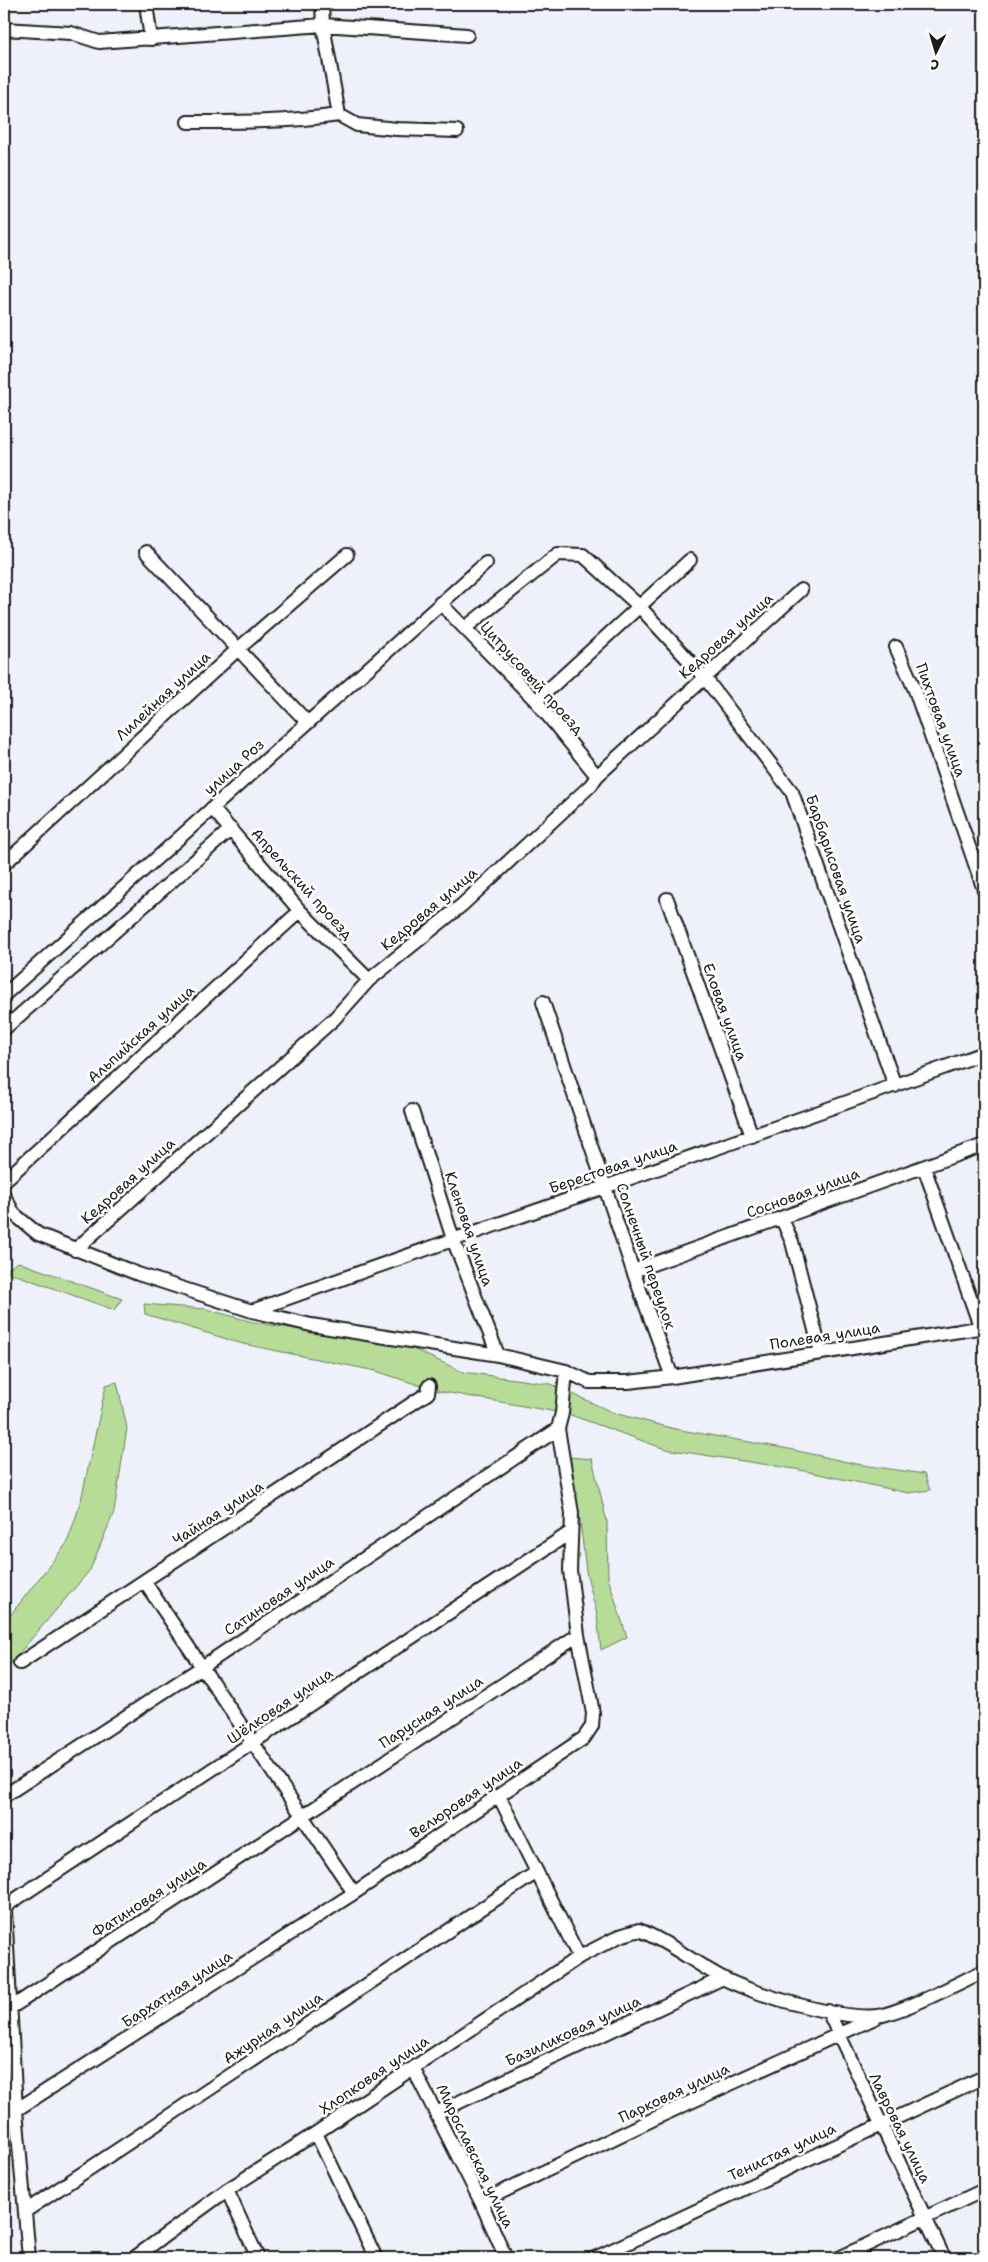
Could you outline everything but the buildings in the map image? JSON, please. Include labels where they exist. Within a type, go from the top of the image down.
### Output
[{"type":"street","points":[[146,4],[151,39]]},
{"type":"street","points":[[322,4],[323,25],[339,115]]},
{"type":"street","points":[[4,29],[71,33],[99,42],[323,25],[467,35]]},
{"type":"street","points":[[188,122],[249,122],[311,119],[339,115],[357,125],[397,129],[457,131]]},
{"type":"street","points":[[146,552],[308,723]]},
{"type":"street","name":"Барбарисовая улица","points":[[465,628],[558,554],[584,555],[638,606],[705,678],[792,792],[895,1086]]},
{"type":"street","name":"Лилейная улица","points":[[4,864],[238,649],[347,555]]},
{"type":"street","points":[[536,702],[690,560]]},
{"type":"street","name":"улица Роз","points":[[4,995],[486,563]]},
{"type":"street","name":"Кедровая улица","points":[[75,1250],[334,1019],[370,980],[462,905],[591,785],[597,776],[801,590]]},
{"type":"street","name":"Цитрусовый проезд","points":[[440,603],[536,702],[597,776]]},
{"type":"street","name":"Пихтовая улица","points":[[896,647],[915,690],[984,890]]},
{"type":"street","name":"Апрельский проезд","points":[[212,808],[300,911],[370,980]]},
{"type":"street","points":[[4,1029],[231,829]]},
{"type":"street","name":"Еловая улица","points":[[666,899],[752,1136]]},
{"type":"street","name":"Альпийская улица","points":[[4,1181],[300,911]]},
{"type":"street","name":"Солнечный переулок","points":[[543,1002],[633,1271],[672,1377]]},
{"type":"street","name":"Берестовая улица","points":[[252,1312],[453,1239],[605,1188],[984,1053]]},
{"type":"street","name":"Кленовая улица","points":[[412,1112],[453,1239],[498,1355]]},
{"type":"street","name":"Сосновая улица","points":[[633,1271],[984,1145]]},
{"type":"street","points":[[924,1167],[982,1327]]},
{"type":"street","name":"Полевая улица","points":[[4,1196],[14,1214],[38,1234],[75,1250],[252,1312],[312,1325],[498,1355],[566,1371],[589,1382],[628,1382],[672,1377],[982,1327]]},
{"type":"street","points":[[782,1219],[792,1242],[821,1353]]},
{"type":"street","points":[[566,1371],[562,1413],[558,1429],[572,1513],[570,1570],[578,1635]]},
{"type":"street","name":"Чайная улица","points":[[20,1663],[428,1393],[429,1386]]},
{"type":"street","name":"Сатиновая улица","points":[[4,1796],[202,1667],[558,1429]]},
{"type":"street","name":"Шёлковая улица","points":[[5,1927],[7,1905],[571,1532]]},
{"type":"street","points":[[144,1580],[354,1893]]},
{"type":"street","name":"Велюровая улица","points":[[354,1893],[584,1738],[592,1726],[593,1713],[578,1635]]},
{"type":"street","name":"Парусная улица","points":[[303,1816],[578,1635]]},
{"type":"street","points":[[499,1796],[579,1957]]},
{"type":"street","name":"Фатиновая улица","points":[[12,2007],[303,1816]]},
{"type":"street","name":"Ажурная улица","points":[[27,2210],[537,1872]]},
{"type":"street","name":"Бархатная улица","points":[[16,2110],[354,1893]]},
{"type":"street","points":[[5,1927],[12,2007],[16,2110],[27,2210],[29,2258]]},
{"type":"street","name":"Хлопковая улица","points":[[134,2258],[227,2190],[316,2133],[579,1957],[608,1942],[639,1930],[665,1942],[723,1978]]},
{"type":"street","name":"Парковая улица","points":[[481,2202],[660,2116],[882,2015],[984,1971]]},
{"type":"street","points":[[723,1978],[754,1990],[828,2011],[860,2016],[882,2015]]},
{"type":"street","name":"Базиликовая улица","points":[[436,2113],[723,1978]]},
{"type":"street","name":"Лавровая улица","points":[[828,2011],[838,2036],[944,2258]]},
{"type":"street","name":"Мирославская улица","points":[[413,2068],[481,2202],[506,2258]]},
{"type":"street","name":"Тенистая улица","points":[[595,2258],[984,2077]]},
{"type":"street","points":[[316,2133],[376,2258]]},
{"type":"street","points":[[227,2190],[258,2258]]},
{"type":"street","points":[[839,2258],[984,2190]]},
{"type":"green space","points":[[18,1262],[122,1299],[114,1310],[5,1271]]},
{"type":"green space","points":[[144,1304],[206,1309],[253,1322],[411,1348],[463,1372],[551,1384],[614,1413],[675,1429],[789,1449],[856,1464],[924,1474],[930,1490],[908,1493],[795,1469],[665,1449],[568,1414],[433,1390],[376,1371],[243,1344],[145,1314]]},
{"type":"green space","points":[[117,1382],[127,1428],[114,1512],[90,1570],[4,1671],[4,1623],[67,1543],[80,1505],[106,1385]]},
{"type":"green space","points":[[568,1457],[592,1459],[607,1522],[608,1578],[627,1637],[601,1650],[597,1615],[586,1571],[579,1512]]}]
